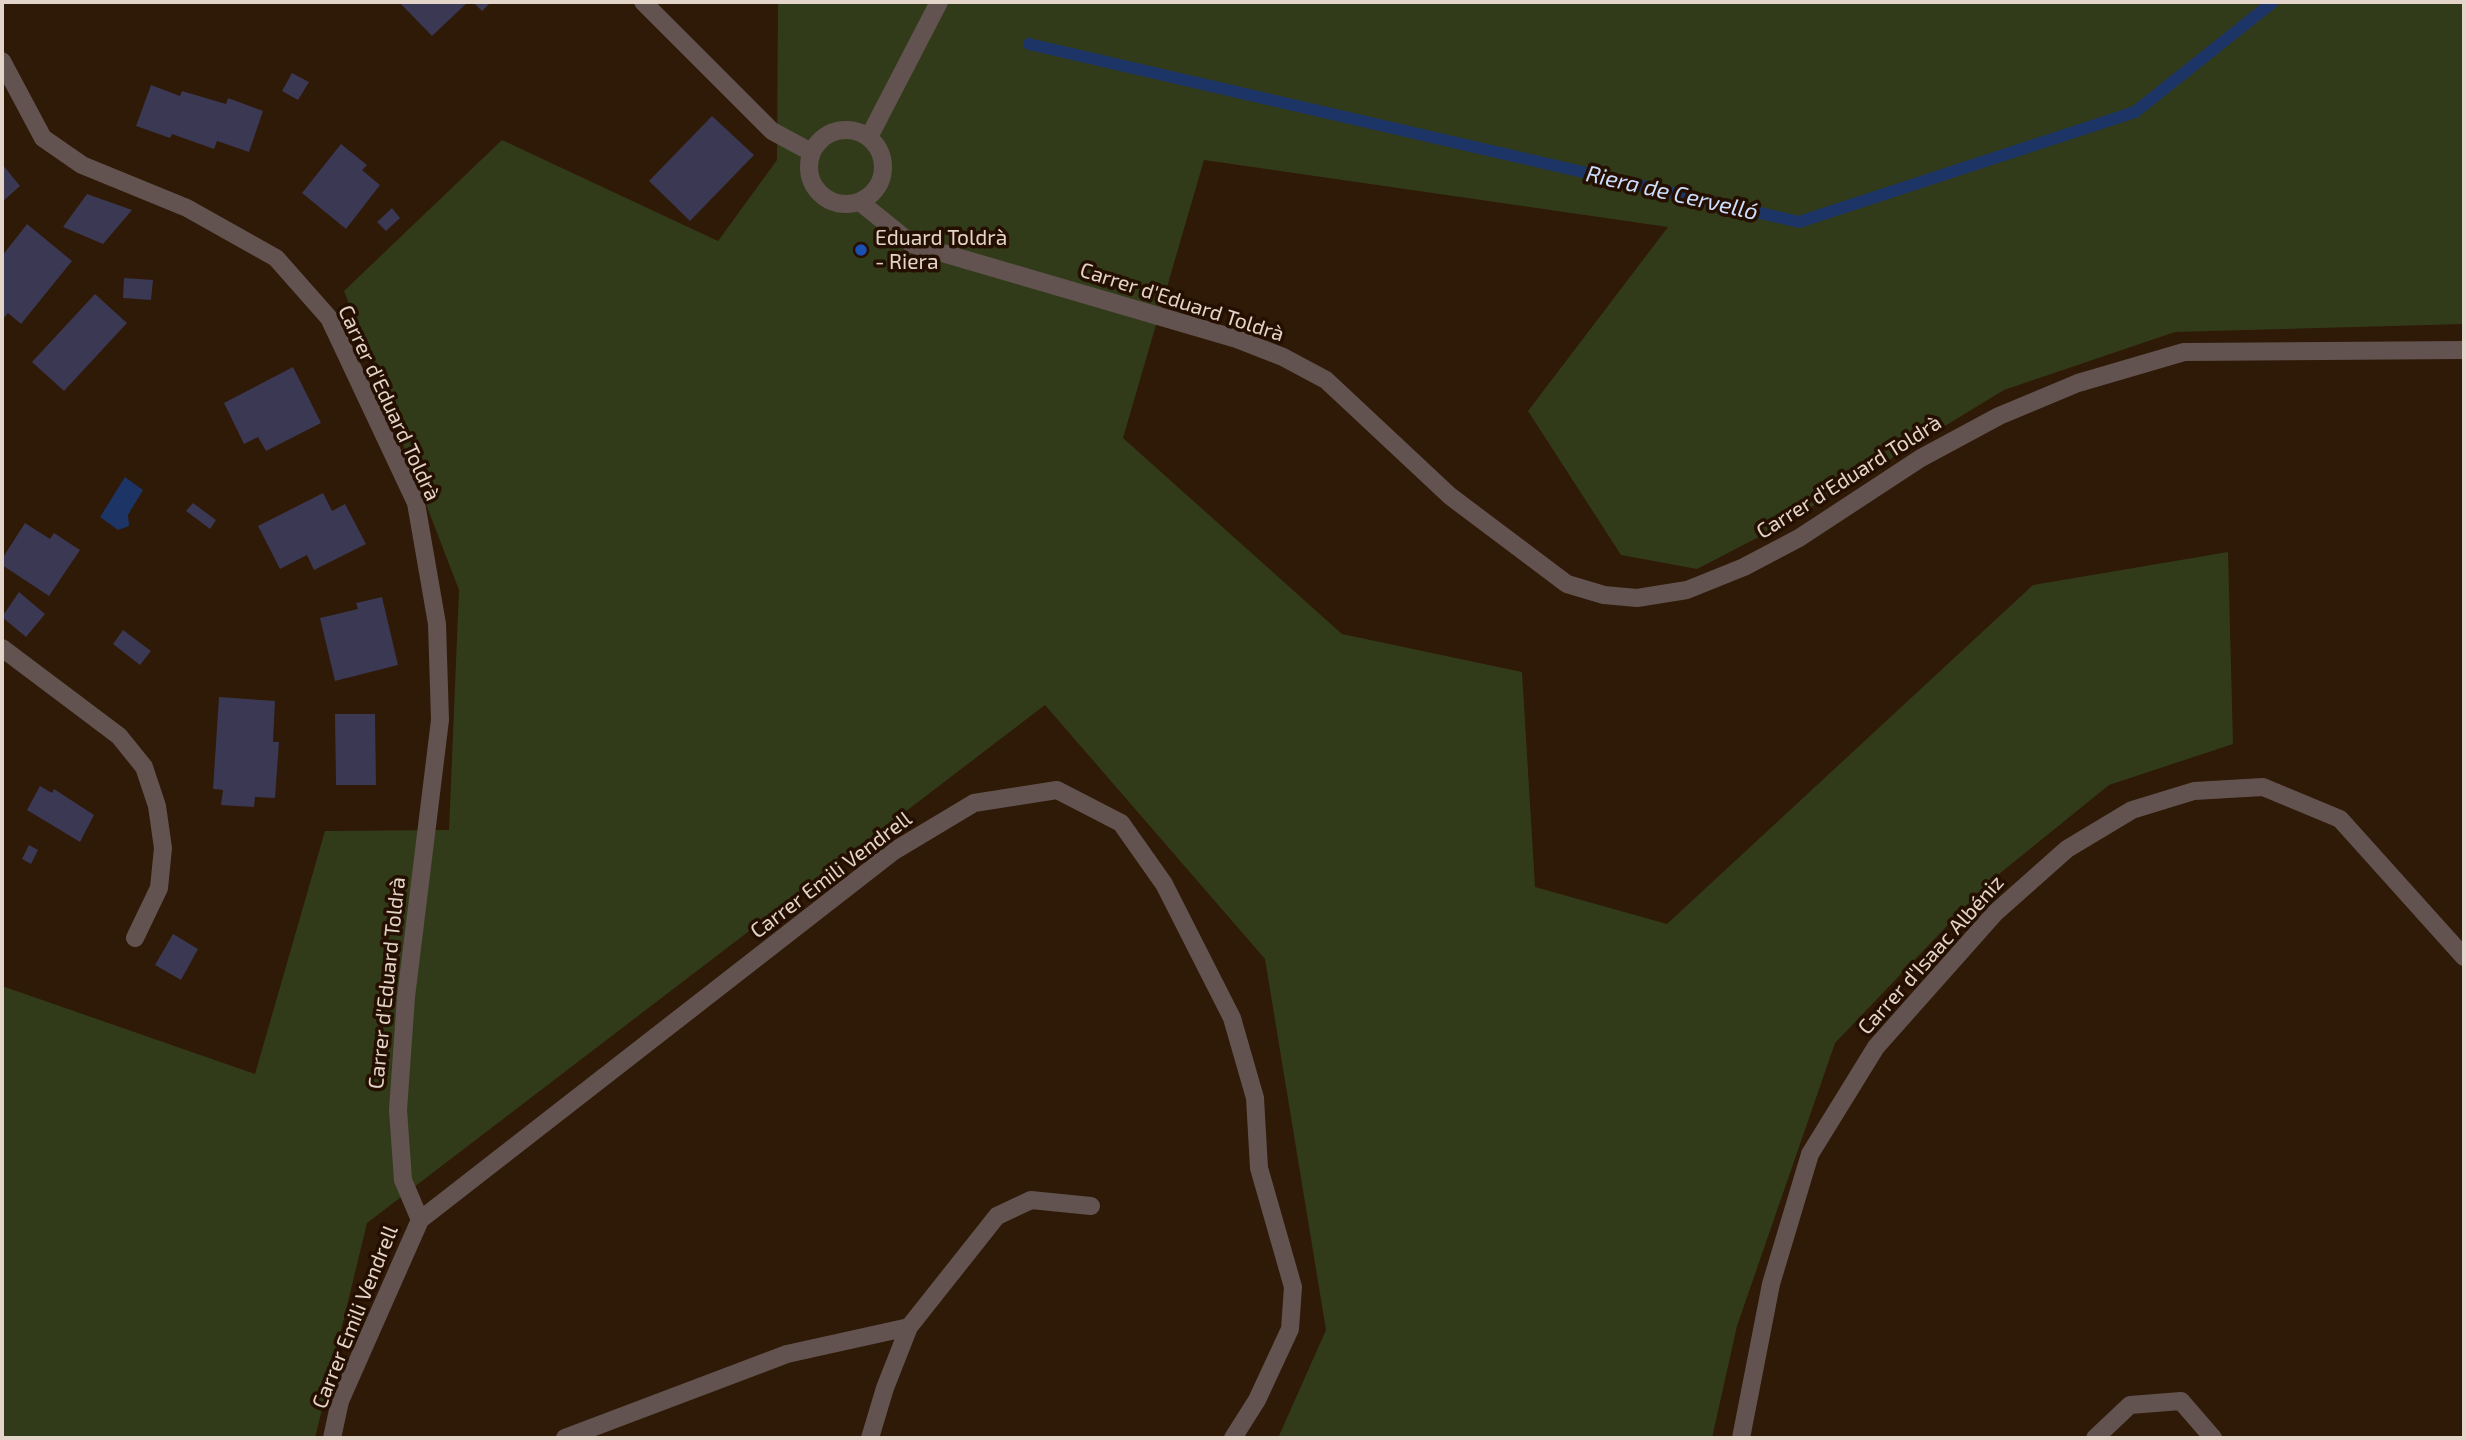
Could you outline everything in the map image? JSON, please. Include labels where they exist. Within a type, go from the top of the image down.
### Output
[{"type":"street","points":[[643,2],[772,131],[811,152]]},
{"type":"street","points":[[869,137],[939,2]]},
{"type":"street","name":"Carrer d'Eduard Toldrà","points":[[2,61],[43,138],[82,165],[187,208],[276,258],[329,318],[416,503],[437,624],[440,720],[406,997],[398,1110],[403,1180],[420,1220]]},
{"type":"street","points":[[847,129],[869,137],[883,159],[883,174],[872,195],[860,202],[845,204],[820,194],[809,175],[811,152],[818,141],[834,131],[847,129]]},
{"type":"street","name":"Carrer d'Eduard Toldrà","points":[[860,202],[912,244],[1237,339],[1283,357],[1326,380],[1450,496],[1567,584],[1604,596],[1637,598],[1687,590],[1744,567],[1799,538],[1921,458],[1989,421],[2078,383],[2184,352],[2464,350]]},
{"type":"street","points":[[2,648],[119,736],[144,766],[157,806],[163,848],[159,888],[135,937]]},
{"type":"street","name":"Carrer d'Isaac Albéniz","points":[[1741,1438],[1771,1284],[1810,1154],[1876,1047],[1995,913],[2067,849],[2132,810],[2194,791],[2263,787],[2340,819],[2464,957]]},
{"type":"street","name":"Carrer Emili Vendrell","points":[[332,1438],[340,1401],[420,1220],[894,851],[974,803],[1057,790],[1121,823],[1164,884],[1232,1018],[1255,1098],[1259,1168],[1293,1287],[1291,1319],[1290,1329],[1257,1400],[1233,1438]]},
{"type":"street","points":[[870,1438],[885,1388],[909,1327],[997,1216],[1031,1200],[1091,1206]]},
{"type":"street","points":[[565,1438],[787,1354],[909,1327]]},
{"type":"street","points":[[2095,1438],[2130,1405],[2181,1401],[2213,1438]]},
{"type":"green space","points":[[778,2],[2464,2],[2464,324],[2175,332],[2004,390],[1782,525],[1697,569],[1621,555],[1528,411],[1668,227],[1204,160],[1123,438],[1342,634],[1522,672],[1535,887],[1667,924],[2033,585],[2228,552],[2233,744],[2109,785],[1988,883],[1835,1043],[1737,1326],[1712,1438],[1278,1438],[1326,1330],[1265,959],[1045,705],[367,1223],[315,1438],[2,1438],[2,986],[255,1074],[325,831],[449,830],[459,590],[344,291],[502,140],[718,241],[777,160]]},
{"type":"water","points":[[125,477],[143,490],[128,515],[129,526],[118,530],[100,517]]},
{"type":"building","points":[[399,2],[468,2],[432,36]]},
{"type":"building","points":[[473,2],[491,2],[482,11]]},
{"type":"building","points":[[292,73],[309,82],[298,100],[282,91]]},
{"type":"building","points":[[151,85],[180,96],[182,91],[226,104],[228,98],[263,111],[249,152],[217,141],[214,149],[172,134],[170,138],[136,126]]},
{"type":"building","points":[[712,116],[754,155],[690,221],[649,181]]},
{"type":"building","points":[[341,144],[367,165],[362,170],[380,185],[346,229],[302,193]]},
{"type":"building","points":[[2,164],[20,186],[2,202]]},
{"type":"building","points":[[87,194],[132,210],[103,244],[63,227]]},
{"type":"building","points":[[392,208],[400,218],[386,231],[377,222]]},
{"type":"building","points":[[27,224],[72,261],[21,324],[8,313],[2,320],[2,256]]},
{"type":"building","points":[[124,278],[153,280],[151,300],[123,298]]},
{"type":"building","points":[[95,294],[127,323],[64,391],[32,362]]},
{"type":"building","points":[[293,367],[321,423],[266,451],[258,437],[244,444],[224,403]]},
{"type":"building","points":[[323,493],[332,511],[345,504],[366,544],[314,570],[307,555],[280,569],[258,526]]},
{"type":"building","points":[[193,503],[216,520],[210,529],[186,511]]},
{"type":"building","points":[[25,523],[50,539],[54,533],[80,550],[49,596],[2,565],[2,559]]},
{"type":"building","points":[[19,592],[45,614],[26,637],[2,617]]},
{"type":"building","points":[[382,597],[398,665],[335,681],[320,618],[358,609],[356,603]]},
{"type":"building","points":[[123,630],[151,651],[140,665],[113,644]]},
{"type":"building","points":[[219,697],[275,701],[273,742],[279,742],[275,798],[255,797],[254,807],[221,805],[223,790],[213,789]]},
{"type":"building","points":[[335,714],[375,714],[376,785],[336,785]]},
{"type":"building","points":[[40,786],[52,793],[54,789],[94,815],[80,842],[27,810]]},
{"type":"building","points":[[29,845],[38,850],[31,864],[22,859]]},
{"type":"building","points":[[173,934],[198,949],[181,980],[155,965]]},
{"type":"waterway","name":"Riera de Cervelló","points":[[1029,44],[1799,222],[2135,112],[2273,2]]},
{"type":"place","name":"Eduard Toldrà - Riera","points":[[861,250]]}]
